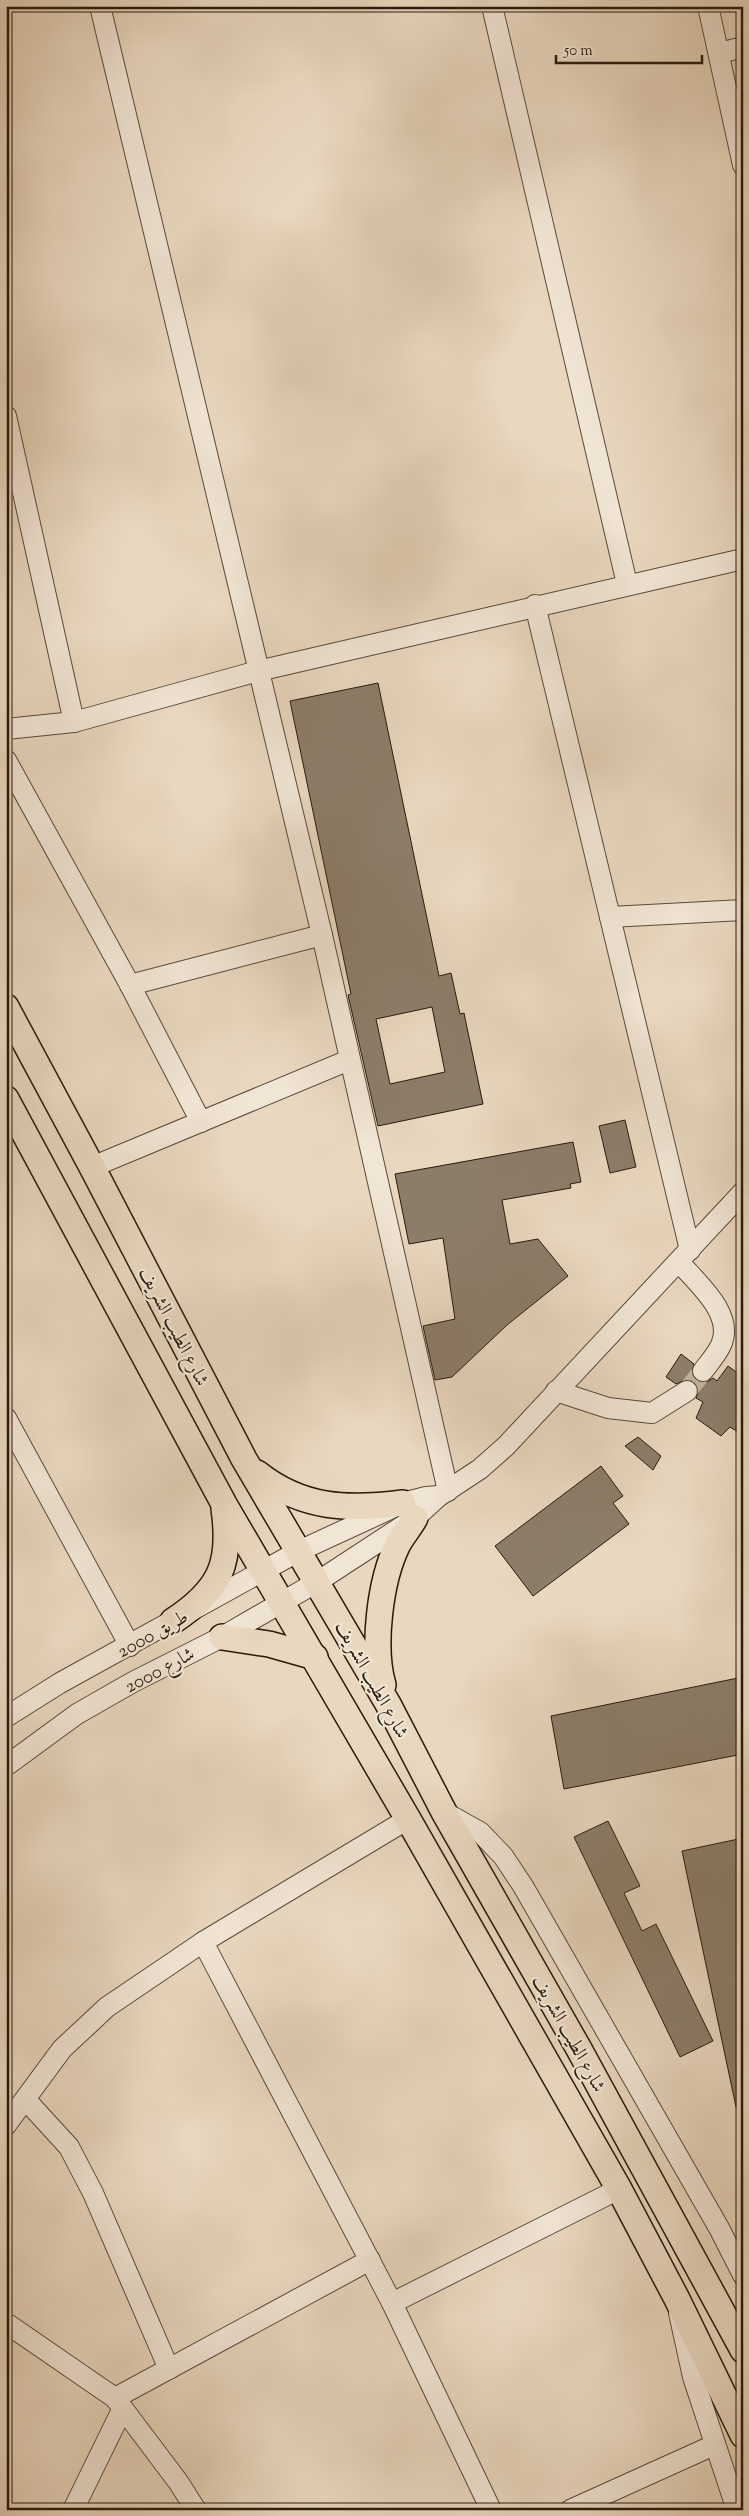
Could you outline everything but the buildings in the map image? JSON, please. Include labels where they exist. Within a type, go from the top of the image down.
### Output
[{"type":"main road","name":"شارع الطيب الشريف","points":[[6,1007],[92,1167],[244,1459],[300,1551],[388,1704],[444,1812],[580,2049],[743,2350]]},
{"type":"main road","name":"شارع الطيب الشريف","points":[[6,1099],[224,1504],[408,1819],[619,2189],[677,2299],[743,2435]]},
{"type":"main road","points":[[244,1459],[272,1485],[287,1494],[315,1504],[409,1511],[388,1578],[381,1614],[377,1656],[388,1704]]},
{"type":"main road","points":[[173,1621],[196,1606],[214,1585],[224,1559],[227,1532],[224,1504]]},
{"type":"main road","points":[[222,1637],[269,1644],[315,1658]]},
{"type":"street","points":[[100,6],[322,935],[443,1494]]},
{"type":"street","points":[[492,6],[627,584]]},
{"type":"street","points":[[708,6],[720,53],[743,165]]},
{"type":"street","points":[[720,53],[743,47]]},
{"type":"street","points":[[6,416],[74,722]]},
{"type":"street","points":[[6,729],[74,722],[258,671],[627,584],[743,559]]},
{"type":"street","points":[[535,606],[610,917],[685,1256],[724,1320],[722,1344],[704,1371]]},
{"type":"street","points":[[6,760],[130,985],[201,1122]]},
{"type":"street","points":[[610,917],[743,910]]},
{"type":"street","points":[[130,985],[322,935]]},
{"type":"street","points":[[92,1167],[349,1060]]},
{"type":"street","points":[[409,1511],[443,1494],[480,1469],[506,1446],[743,1192]]},
{"type":"street","points":[[556,1391],[608,1408],[652,1413],[687,1391]]},
{"type":"street","points":[[6,1418],[130,1646]]},
{"type":"street","name":"طريق 2000","points":[[6,1717],[60,1683],[300,1551],[409,1511]]},
{"type":"street","name":"شارع 2000","points":[[6,1766],[77,1714],[133,1682],[222,1637],[317,1582],[409,1511]]},
{"type":"street","points":[[444,1812],[480,1832],[503,1856],[523,1886],[719,2228],[743,2275]]},
{"type":"street","points":[[6,2125],[62,2049],[107,2008],[202,1942],[408,1819]]},
{"type":"street","points":[[202,1942],[392,2303],[491,2510]]},
{"type":"street","points":[[26,2100],[69,2146],[92,2193],[169,2369]]},
{"type":"street","points":[[392,2303],[619,2189]]},
{"type":"street","points":[[73,2510],[118,2404],[169,2369],[370,2260]]},
{"type":"street","points":[[677,2299],[683,2340],[714,2445],[737,2510]]},
{"type":"street","points":[[6,2323],[118,2404],[179,2483],[196,2510]]},
{"type":"street","points":[[570,2510],[714,2445]]},
{"type":"tunnel","points":[[687,1391],[703,1371]]}]
